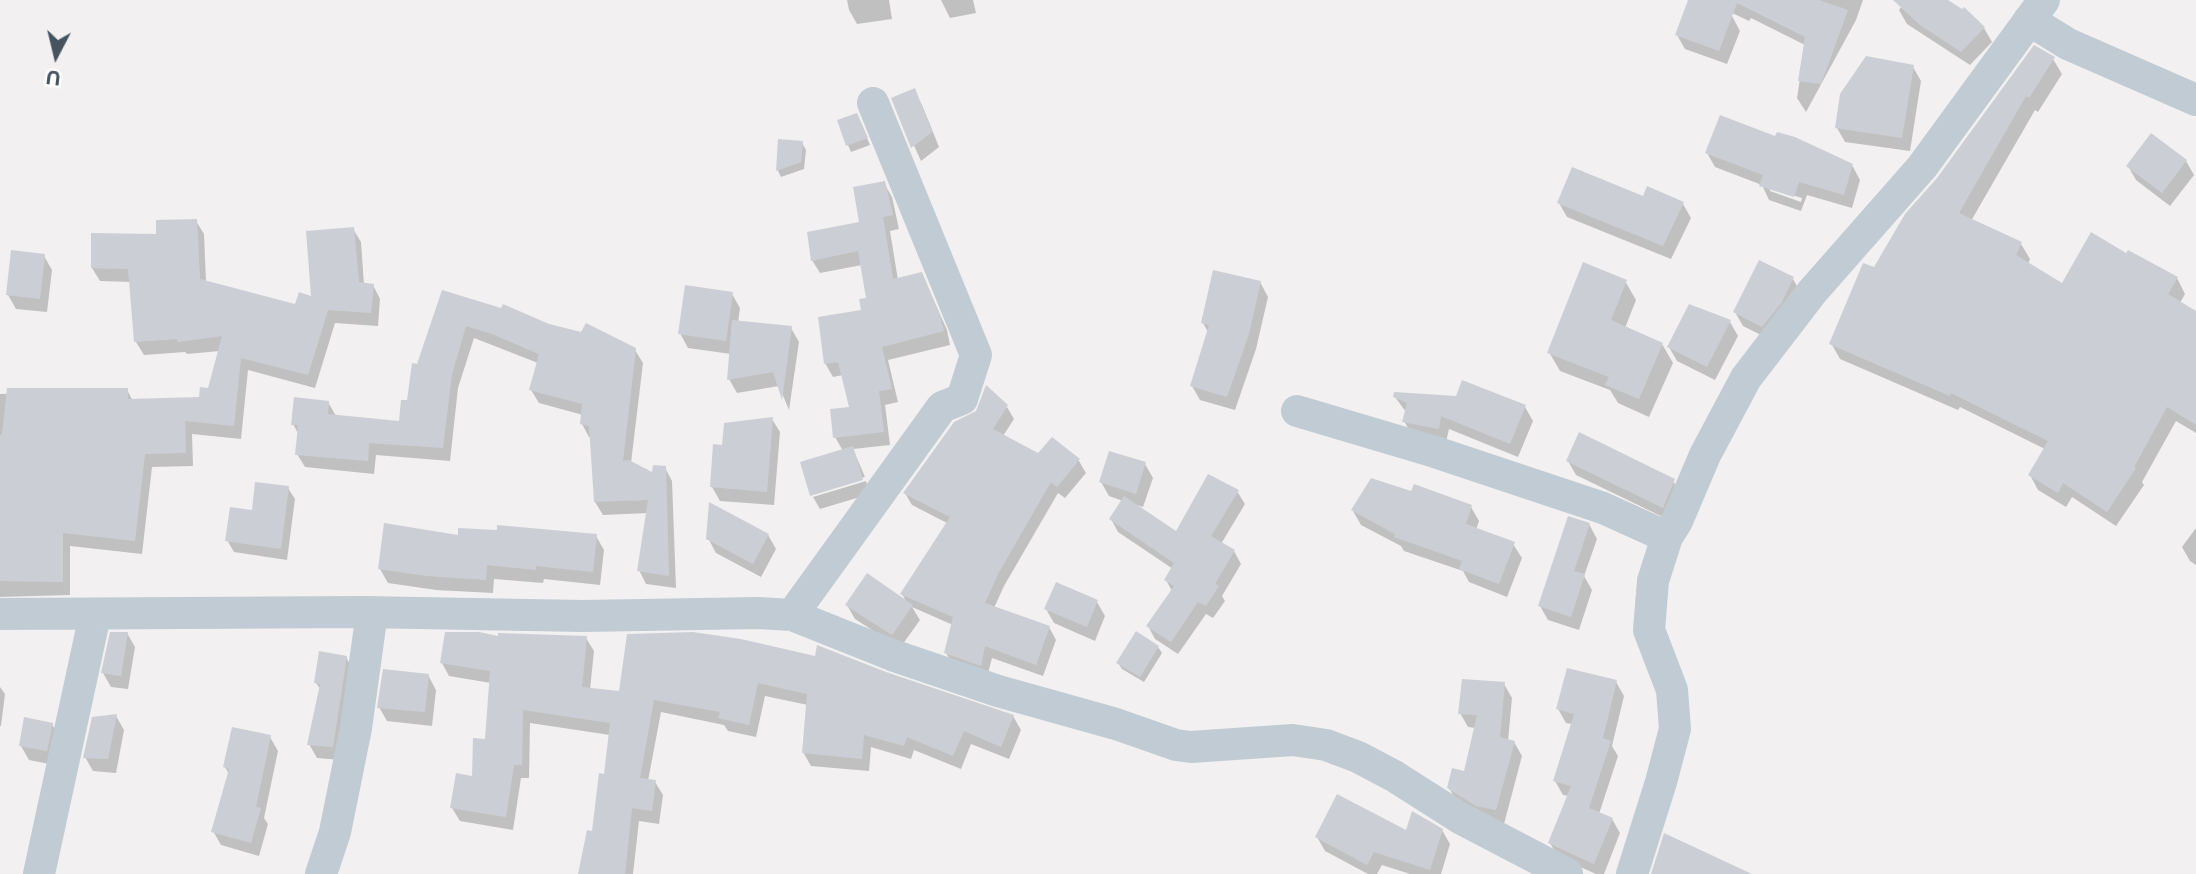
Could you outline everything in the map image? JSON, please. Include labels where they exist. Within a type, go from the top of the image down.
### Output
[{"type":"street","points":[[1632,874],[1675,729],[1672,690],[1648,630],[1653,581],[1667,537],[1677,521],[1705,455],[1746,377],[1812,292],[1922,167],[2037,10],[2068,44],[2196,100]]},
{"type":"street","points":[[792,615],[942,407],[962,399],[976,355],[873,103]]},
{"type":"street","points":[[1297,411],[1435,452],[1603,508],[1667,537]]},
{"type":"street","points":[[321,874],[335,832],[356,728],[372,612]]},
{"type":"street","points":[[0,614],[372,612],[583,616],[758,613],[792,615],[892,655],[998,691],[1116,724],[1176,745],[1191,747],[1293,740],[1326,745],[1358,757],[1394,776],[1460,818],[1567,874]]},
{"type":"street","points":[[39,874],[95,615]]},
{"type":"building","points":[[1688,0],[1819,0],[1848,10],[1821,84],[1798,81],[1805,37],[1737,3],[1719,51],[1675,35]]},
{"type":"building","points":[[1893,0],[1948,0],[1962,9],[1964,7],[1985,27],[1961,52],[1920,25]]},
{"type":"building","points":[[2034,45],[2055,57],[2029,98],[2026,96],[1959,213],[2022,242],[2016,255],[2062,283],[2091,232],[2126,253],[2128,250],[2178,277],[2168,294],[2196,311],[2196,425],[2167,407],[2134,467],[2136,468],[2107,512],[2063,483],[2058,493],[2028,475],[2048,441],[1951,393],[1950,396],[1829,344],[1863,263],[1874,267],[1905,214],[1937,178]]},
{"type":"building","points":[[1866,56],[1914,65],[1902,138],[1835,128],[1840,94]]},
{"type":"building","points":[[915,88],[932,132],[911,148],[891,98]]},
{"type":"building","points":[[857,113],[868,138],[846,146],[837,120]]},
{"type":"building","points":[[1720,115],[1775,136],[1777,132],[1795,137],[1853,164],[1844,195],[1799,182],[1794,197],[1759,186],[1763,175],[1705,153]]},
{"type":"building","points":[[2151,133],[2187,160],[2162,193],[2126,166]]},
{"type":"building","points":[[778,139],[803,141],[801,162],[776,171]]},
{"type":"building","points":[[1572,167],[1643,196],[1647,186],[1684,202],[1663,246],[1557,203]]},
{"type":"building","points":[[885,181],[893,215],[883,217],[893,279],[922,272],[944,331],[882,347],[892,389],[879,391],[884,432],[833,438],[830,409],[849,407],[838,362],[824,364],[818,317],[861,310],[859,299],[866,298],[858,251],[811,261],[807,232],[859,222],[853,187]]},
{"type":"building","points":[[197,219],[200,279],[295,304],[299,292],[311,296],[306,231],[354,227],[359,282],[374,284],[371,313],[328,310],[308,375],[241,358],[234,426],[185,421],[186,453],[145,454],[135,541],[63,533],[63,582],[0,581],[0,435],[7,388],[128,388],[128,399],[199,397],[200,387],[208,388],[222,336],[178,342],[177,339],[134,342],[128,269],[91,268],[91,233],[156,234],[156,220]]},
{"type":"building","points":[[11,250],[45,254],[40,299],[6,295]]},
{"type":"building","points":[[1759,260],[1794,277],[1782,302],[1762,327],[1733,312]]},
{"type":"building","points":[[1583,262],[1627,280],[1611,320],[1663,343],[1639,399],[1605,385],[1609,377],[1547,353]]},
{"type":"building","points":[[1213,270],[1261,281],[1249,334],[1227,397],[1190,386],[1209,325],[1201,323]]},
{"type":"building","points":[[685,285],[733,292],[726,341],[678,334]]},
{"type":"building","points":[[442,290],[501,308],[503,304],[549,324],[581,332],[586,323],[636,348],[623,461],[629,460],[652,472],[653,465],[666,466],[669,576],[637,571],[648,500],[594,502],[589,426],[580,424],[582,404],[529,390],[539,354],[492,334],[466,326],[452,374],[443,448],[369,443],[368,461],[295,455],[298,425],[291,425],[294,397],[329,401],[328,414],[399,421],[401,400],[407,400],[412,363],[417,364]]},
{"type":"building","points":[[1689,304],[1731,320],[1707,367],[1667,347]]},
{"type":"building","points":[[732,320],[792,326],[782,400],[773,372],[727,380]]},
{"type":"building","points":[[1462,380],[1526,405],[1510,444],[1441,416],[1439,429],[1402,422],[1407,403],[1393,397],[1394,392],[1456,396]]},
{"type":"building","points":[[986,385],[1008,405],[993,429],[1038,453],[1052,437],[1080,459],[1057,487],[1051,482],[998,574],[985,603],[1050,626],[1036,665],[985,646],[981,666],[944,653],[953,617],[900,594],[950,517],[903,493],[954,422],[976,411]]},
{"type":"building","points":[[773,417],[767,492],[710,487],[713,444],[722,445],[724,423]]},
{"type":"building","points":[[1579,432],[1675,479],[1663,508],[1566,461]]},
{"type":"building","points":[[853,446],[863,480],[810,496],[800,462]]},
{"type":"building","points":[[1109,451],[1146,462],[1136,494],[1099,482]]},
{"type":"building","points":[[1208,474],[1239,490],[1211,536],[1235,550],[1215,584],[1219,586],[1206,606],[1198,602],[1171,642],[1146,626],[1174,586],[1164,580],[1174,563],[1109,519],[1124,496],[1176,531]]},
{"type":"building","points":[[1371,478],[1411,491],[1414,484],[1472,505],[1466,524],[1515,542],[1499,584],[1459,569],[1462,561],[1394,537],[1395,534],[1351,510]]},
{"type":"building","points":[[255,482],[289,486],[281,549],[225,541],[230,507],[252,510]]},
{"type":"building","points":[[709,502],[769,534],[753,564],[706,539]]},
{"type":"building","points":[[1568,516],[1590,523],[1574,571],[1585,574],[1571,617],[1538,606]]},
{"type":"building","points":[[384,523],[458,535],[458,528],[497,530],[497,525],[597,534],[593,572],[536,566],[536,570],[487,565],[486,580],[378,569]]},
{"type":"building","points":[[867,573],[913,605],[892,635],[845,605]]},
{"type":"building","points":[[1056,582],[1098,600],[1087,627],[1044,609]]},
{"type":"building","points":[[1136,631],[1159,646],[1140,677],[1116,663]]},
{"type":"building","points":[[110,632],[128,632],[121,676],[101,673]]},
{"type":"building","points":[[445,632],[479,632],[498,636],[498,633],[587,636],[582,687],[619,691],[627,634],[693,632],[741,639],[815,656],[817,645],[886,672],[1014,715],[1001,747],[964,731],[953,756],[907,737],[904,746],[864,735],[862,759],[802,753],[807,694],[758,683],[749,725],[718,718],[720,712],[654,700],[640,778],[656,780],[652,811],[632,808],[625,874],[578,874],[587,830],[592,831],[599,773],[604,774],[610,723],[523,710],[522,765],[514,765],[506,817],[450,808],[456,773],[472,776],[473,738],[485,739],[490,671],[440,663]]},
{"type":"building","points":[[319,651],[347,656],[333,747],[307,745],[320,684],[314,683]]},
{"type":"building","points":[[1567,668],[1617,680],[1603,738],[1611,741],[1589,808],[1613,818],[1594,864],[1548,843],[1571,786],[1553,781],[1574,714],[1556,709]]},
{"type":"building","points":[[383,669],[429,674],[425,712],[377,708]]},
{"type":"building","points":[[1462,679],[1505,682],[1500,737],[1515,741],[1496,810],[1476,806],[1447,788],[1452,768],[1464,771],[1477,715],[1458,714]]},
{"type":"building","points":[[117,714],[108,759],[83,758],[92,717]]},
{"type":"building","points":[[24,717],[53,723],[47,751],[19,746]]},
{"type":"building","points":[[232,727],[271,735],[256,807],[261,808],[251,843],[211,832],[229,769],[223,767]]},
{"type":"building","points":[[1337,794],[1406,830],[1412,811],[1443,829],[1430,870],[1374,852],[1367,865],[1315,837]]},
{"type":"building","points":[[1664,833],[1752,874],[1651,874]]}]
